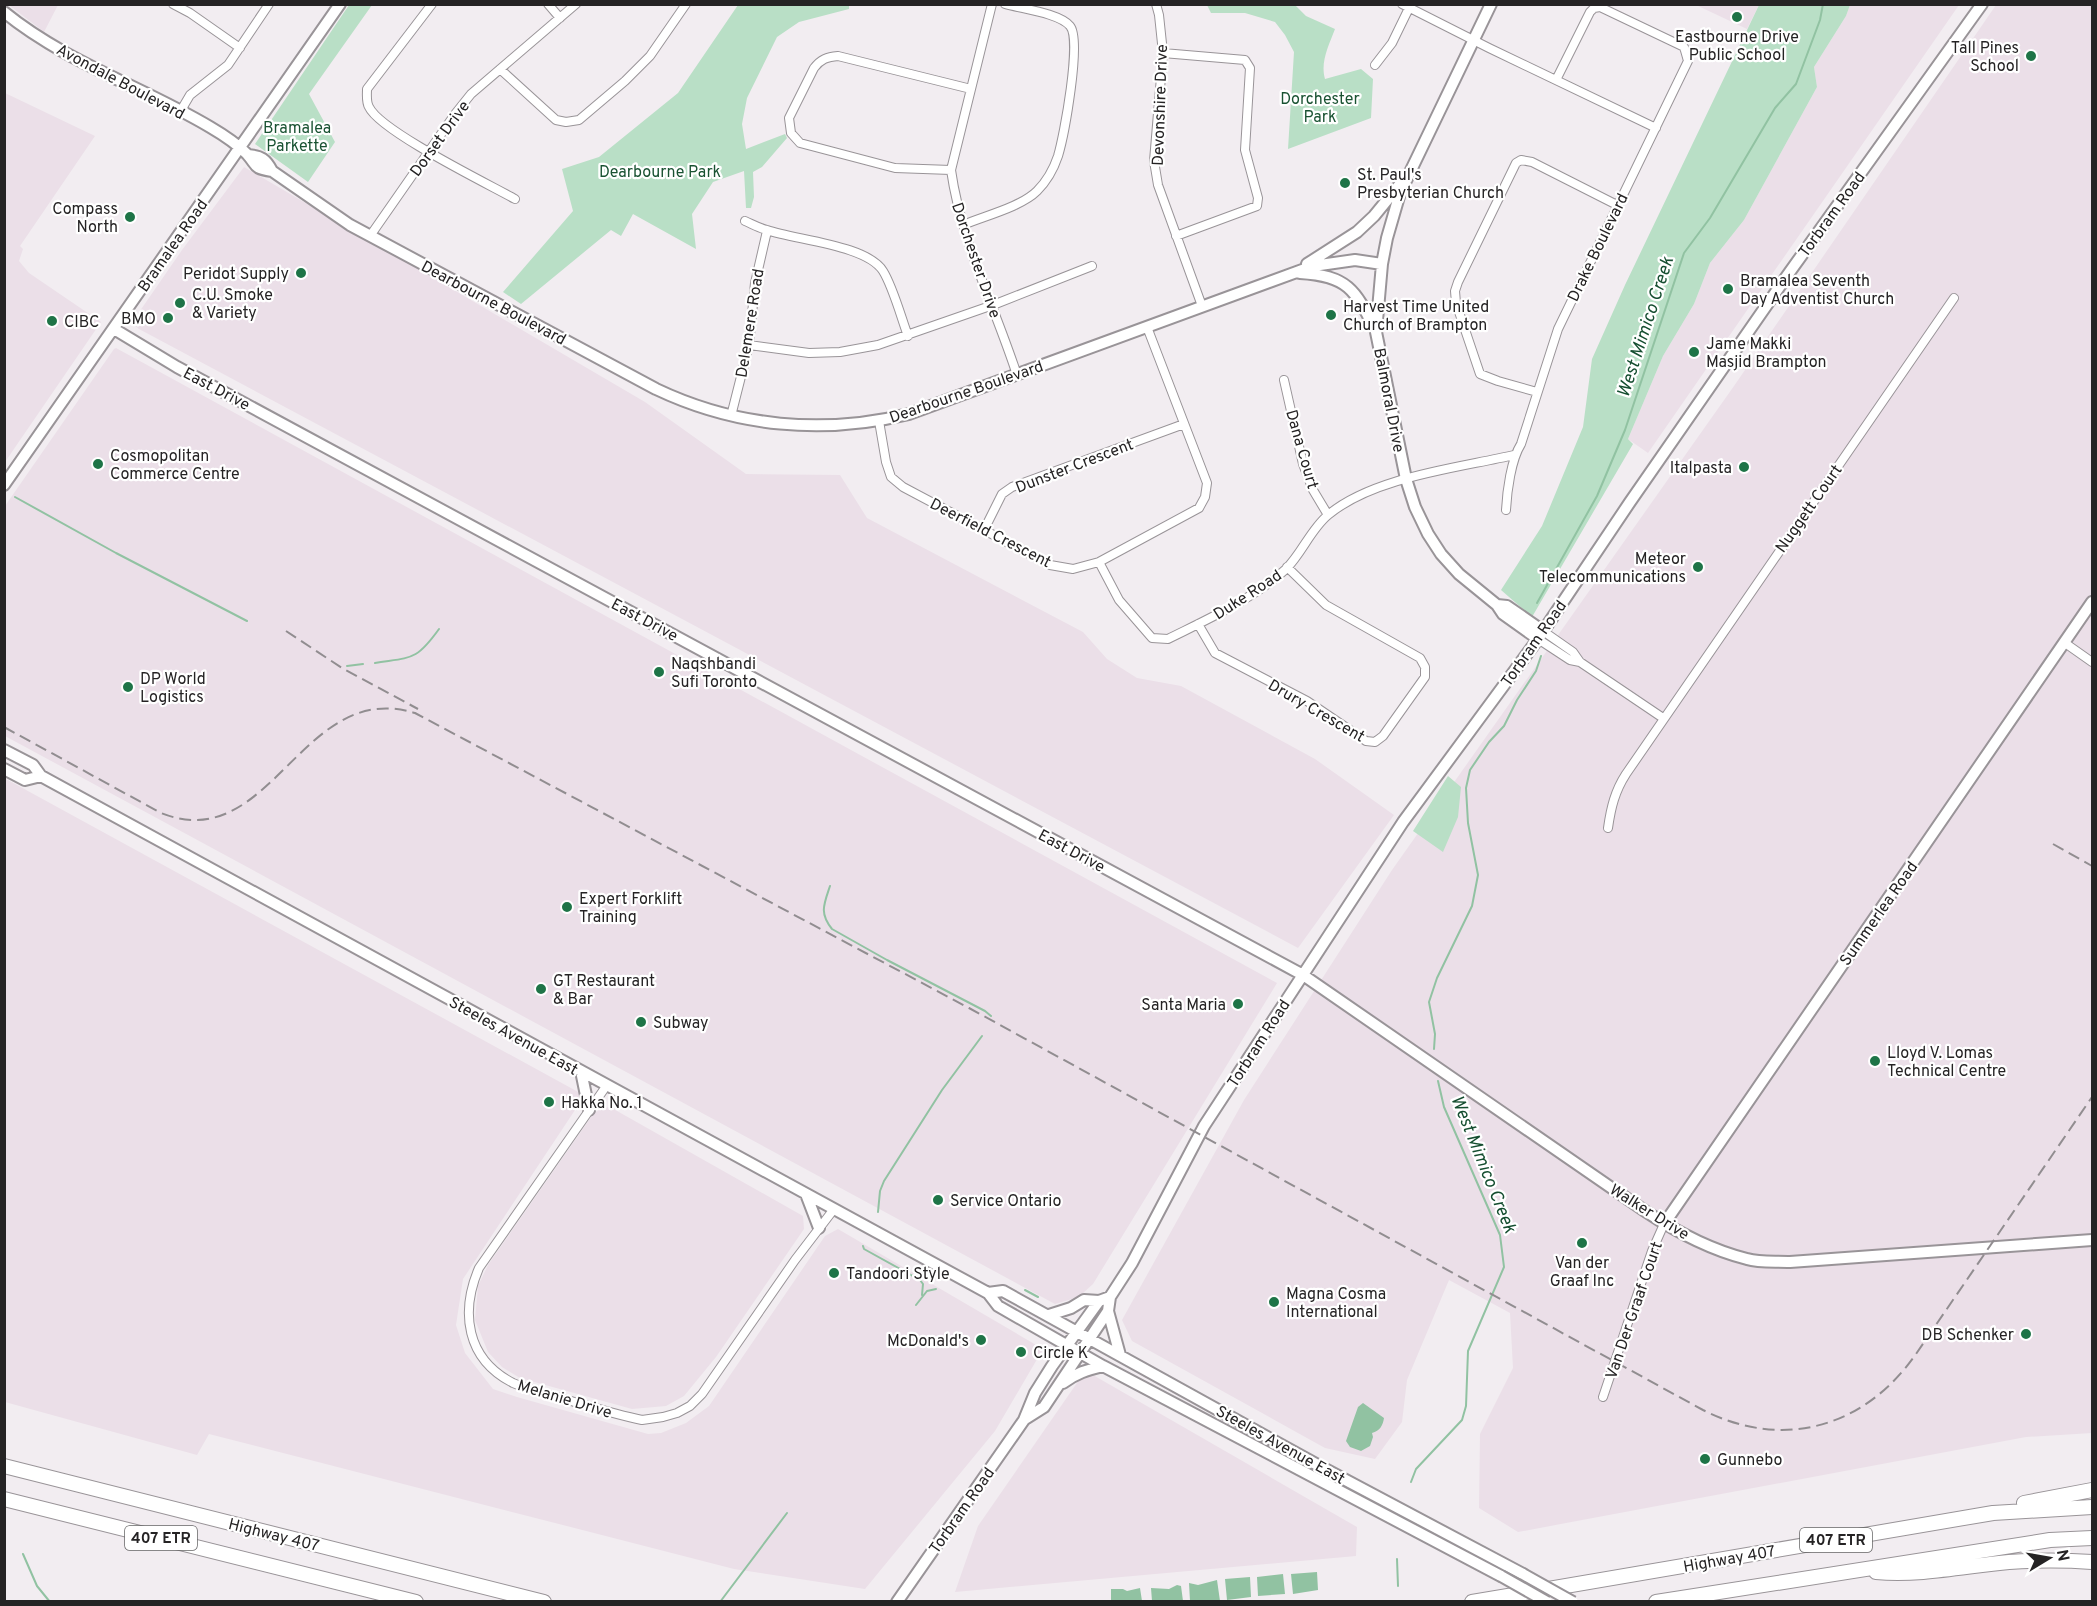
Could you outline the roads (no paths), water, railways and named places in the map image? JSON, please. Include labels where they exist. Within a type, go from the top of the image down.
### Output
[{"type":"highway","name":"Highway 407","points":[[4,1466],[544,1602]]},
{"type":"highway","points":[[1993,1513],[2017,1504],[2092,1490]]},
{"type":"highway","name":"Highway 407","points":[[4,1499],[416,1602]]},
{"type":"highway","name":"Highway 407","points":[[1472,1602],[1993,1513],[2092,1507]]},
{"type":"highway","name":"Highway 407","points":[[1656,1602],[2050,1540],[2092,1538]]},
{"type":"highway","points":[[1856,1571],[1898,1574],[2009,1562],[2054,1560],[2092,1562]]},
{"type":"street","points":[[173,4],[190,13],[240,48]]},
{"type":"street","points":[[180,112],[190,95],[228,65],[269,4]]},
{"type":"street","name":"Bramalea Road","points":[[4,485],[114,329],[244,152],[340,4]]},
{"type":"street","points":[[432,4],[367,89],[368,106],[373,114],[405,138],[515,199]]},
{"type":"street","points":[[548,4],[560,18]]},
{"type":"street","name":"Dorset Drive","points":[[370,236],[471,94],[576,4]]},
{"type":"street","points":[[500,69],[556,120],[566,122],[579,120],[625,81],[650,56],[686,4]]},
{"type":"street","name":"Dorchester Drive","points":[[992,4],[951,170],[955,197],[963,225],[1017,375]]},
{"type":"street","points":[[963,225],[1027,199],[1039,189],[1058,156],[1069,106],[1074,41],[1072,28],[1065,21],[1055,17],[1005,4]]},
{"type":"street","name":"Devonshire Drive","points":[[1156,4],[1163,52],[1154,161],[1158,185],[1202,306]]},
{"type":"street","name":"Balmoral Drive","points":[[1491,4],[1410,171],[1394,212],[1382,264],[1376,332],[1406,479],[1421,521],[1441,554],[1459,574],[1497,605],[1503,614],[1540,635]]},
{"type":"street","name":"Torbram Road","points":[[1025,1419],[1044,1407],[1108,1311],[1110,1297],[1132,1263],[1204,1126],[1403,822],[1540,635],[1789,273],[1982,4]]},
{"type":"street","points":[[1375,65],[1392,43],[1407,6],[1473,41],[1656,128]]},
{"type":"street","name":"Drake Boulevard","points":[[1506,510],[1514,455],[1521,444],[1558,329],[1688,61],[1687,53],[1684,47],[1605,9],[1594,8],[1556,80]]},
{"type":"street","name":"Avondale Boulevard","points":[[4,12],[53,45],[209,126],[244,152]]},
{"type":"street","points":[[1163,52],[1245,60],[1250,68],[1245,150],[1258,198],[1257,206],[1176,236]]},
{"type":"street","points":[[951,170],[895,168],[800,143],[791,133],[789,118],[814,68],[819,61],[827,57],[838,56],[971,89]]},
{"type":"street","name":"Dearbourne Boulevard","points":[[244,152],[259,156],[266,161],[272,171],[342,220],[656,389],[693,405],[771,424],[842,425],[879,420],[922,410],[1294,272],[1345,260],[1382,264]]},
{"type":"street","points":[[1537,392],[1480,374],[1456,303],[1455,291],[1458,282],[1516,163],[1521,160],[1532,162],[1617,205]]},
{"type":"street","points":[[1294,272],[1357,232],[1374,216],[1410,171]]},
{"type":"street","points":[[745,221],[767,231],[831,245],[876,262],[883,272],[908,336]]},
{"type":"street","name":"Delemere Road","points":[[731,416],[749,345],[755,283],[767,231]]},
{"type":"street","points":[[749,345],[809,352],[840,352],[878,345],[993,305],[1092,266]]},
{"type":"street","points":[[1294,272],[1325,275],[1348,286],[1361,302],[1376,332]]},
{"type":"street","name":"Nuggett Court","points":[[1608,828],[1611,804],[1617,787],[1954,298]]},
{"type":"street","name":"Deerfield Crescent","points":[[879,420],[886,462],[891,477],[903,487],[1050,565],[1073,569],[1099,561],[1199,508],[1205,497],[1207,483],[1148,327]]},
{"type":"street","name":"East Drive","points":[[114,329],[177,367],[1303,975]]},
{"type":"street","name":"Dana Court","points":[[1284,380],[1304,464],[1313,490],[1328,515]]},
{"type":"street","name":"Dunster Crescent","points":[[984,530],[1002,494],[1012,487],[1184,424]]},
{"type":"street","points":[[1406,479],[1514,455]]},
{"type":"street","name":"Duke Road","points":[[1099,561],[1119,600],[1152,638],[1168,639],[1260,590],[1287,567],[1328,515],[1368,491],[1406,479]]},
{"type":"street","name":"Drury Crescent","points":[[1198,624],[1215,653],[1307,701],[1366,741],[1375,742],[1383,736],[1425,677],[1425,667],[1420,658],[1326,605],[1287,567]]},
{"type":"street","name":"Summerlea Road","points":[[1664,1224],[2092,602]]},
{"type":"street","points":[[1540,635],[1570,660],[1580,662],[1663,718]]},
{"type":"street","points":[[2065,643],[2092,662]]},
{"type":"street","name":"Steeles Avenue East","points":[[4,750],[33,765],[41,776],[988,1293],[998,1306],[1103,1366],[1547,1602]]},
{"type":"street","name":"Steeles Avenue East","points":[[4,769],[25,780],[41,776]]},
{"type":"street","name":"Walker Drive","points":[[1303,975],[1664,1224],[1700,1242],[1749,1260],[1790,1262],[2092,1240]]},
{"type":"street","points":[[581,1071],[589,1110]]},
{"type":"street","name":"Melanie Drive","points":[[607,1085],[479,1268],[471,1286],[468,1309],[472,1338],[488,1365],[514,1383],[642,1420],[663,1417],[683,1410],[702,1395],[711,1384],[834,1209]]},
{"type":"street","points":[[806,1194],[819,1228]]},
{"type":"street","name":"Van Der Graaf Court","points":[[1602,1397],[1652,1251],[1664,1224]]},
{"type":"street","name":"Steeles Avenue East","points":[[988,1293],[1003,1291],[1049,1315],[1343,1479],[1573,1602]]},
{"type":"street","points":[[1049,1315],[1071,1308],[1084,1300],[1099,1301],[1110,1297]]},
{"type":"street","name":"Torbram Road","points":[[897,1602],[1025,1419],[1035,1393],[1099,1301]]},
{"type":"street","points":[[1108,1311],[1120,1355]]},
{"type":"street","points":[[1056,1389],[1072,1376],[1103,1366]]},
{"type":"waterway","name":"West Mimico Creek","points":[[1537,603],[1597,496],[1625,430],[1684,253],[1710,218],[1775,108],[1796,84],[1820,20],[1823,4]]},
{"type":"waterway","points":[[15,497],[247,621]]},
{"type":"waterway","points":[[375,663],[412,656],[424,647],[439,629]]},
{"type":"waterway","name":"West Mimico Creek","points":[[1434,1049],[1435,1034],[1429,1002],[1437,978],[1472,906],[1478,875],[1468,823],[1466,788],[1470,770],[1489,742],[1504,726],[1517,700],[1536,671],[1541,656]]},
{"type":"waterway","points":[[347,666],[363,664]]},
{"type":"waterway","points":[[830,886],[824,913],[832,929],[991,1016]]},
{"type":"waterway","points":[[878,1212],[880,1191],[884,1181],[942,1090],[982,1036]]},
{"type":"waterway","name":"West Mimico Creek","points":[[1411,1482],[1416,1469],[1462,1420],[1466,1406],[1468,1351],[1504,1267],[1500,1235],[1444,1107],[1438,1081]]},
{"type":"waterway","points":[[863,1246],[864,1249],[920,1280],[923,1284],[922,1295]]},
{"type":"waterway","points":[[916,1305],[927,1291],[936,1289]]},
{"type":"waterway","points":[[1025,1290],[1038,1297]]},
{"type":"waterway","points":[[720,1602],[787,1513]]},
{"type":"waterway","points":[[23,1554],[37,1586],[50,1602]]},
{"type":"waterway","name":"West Mimico Creek","points":[[1397,1559],[1398,1586]]},
{"type":"railway","points":[[286,631],[342,668],[418,709]]},
{"type":"railway","points":[[4,727],[161,813],[199,820],[231,811],[260,791],[314,741],[343,720],[376,709],[415,713],[969,1008],[1703,1410],[1733,1422],[1763,1429],[1793,1430],[1821,1425],[1848,1415],[1873,1399],[1896,1379],[1916,1354],[2092,1097]]},
{"type":"railway","points":[[2053,844],[2092,866]]},
{"type":"place","name":"Eastbourne Drive Public School","points":[[1737,17]]},
{"type":"place","name":"Tall Pines School","points":[[2031,56]]},
{"type":"place","name":"St. Paul's Presbyterian Church","points":[[1345,183]]},
{"type":"place","name":"Compass North","points":[[130,217]]},
{"type":"place","name":"Peridot Supply","points":[[301,273]]},
{"type":"place","name":"Bramalea Seventh Day Adventist Church","points":[[1728,289]]},
{"type":"place","name":"C.U. Smoke & Variety","points":[[180,303]]},
{"type":"place","name":"Harvest Time United Church of Brampton","points":[[1331,315]]},
{"type":"place","name":"BMO","points":[[168,318]]},
{"type":"place","name":"CIBC","points":[[52,321]]},
{"type":"place","name":"Jame Makki Masjid Brampton","points":[[1694,352]]},
{"type":"place","name":"Cosmopolitan Commerce Centre","points":[[98,464]]},
{"type":"place","name":"Italpasta","points":[[1744,467]]},
{"type":"place","name":"Meteor Telecommunications","points":[[1698,567]]},
{"type":"place","name":"Naqshbandi Sufi Toronto","points":[[659,672]]},
{"type":"place","name":"DP World Logistics","points":[[128,687]]},
{"type":"place","name":"Expert Forklift Training","points":[[567,907]]},
{"type":"place","name":"GT Restaurant & Bar","points":[[541,989]]},
{"type":"place","name":"Santa Maria","points":[[1238,1004]]},
{"type":"place","name":"Subway","points":[[641,1022]]},
{"type":"place","name":"Lloyd V. Lomas Technical Centre","points":[[1875,1061]]},
{"type":"place","name":"Hakka No. 1","points":[[549,1102]]},
{"type":"place","name":"Service Ontario","points":[[938,1200]]},
{"type":"place","name":"Van der Graaf Inc","points":[[1582,1243]]},
{"type":"place","name":"Tandoori Style","points":[[834,1273]]},
{"type":"place","name":"Magna Cosma International","points":[[1274,1302]]},
{"type":"place","name":"DB Schenker","points":[[2026,1334]]},
{"type":"place","name":"McDonald's","points":[[981,1340]]},
{"type":"place","name":"Circle K","points":[[1021,1352]]},
{"type":"place","name":"Gunnebo","points":[[1705,1459]]},
{"type":"park label","name":"Dorchester Park","points":[[1320,107]]},
{"type":"park label","name":"Bramalea Parkette","points":[[297,136]]},
{"type":"park label","name":"Dearbourne Park","points":[[660,171]]}]
